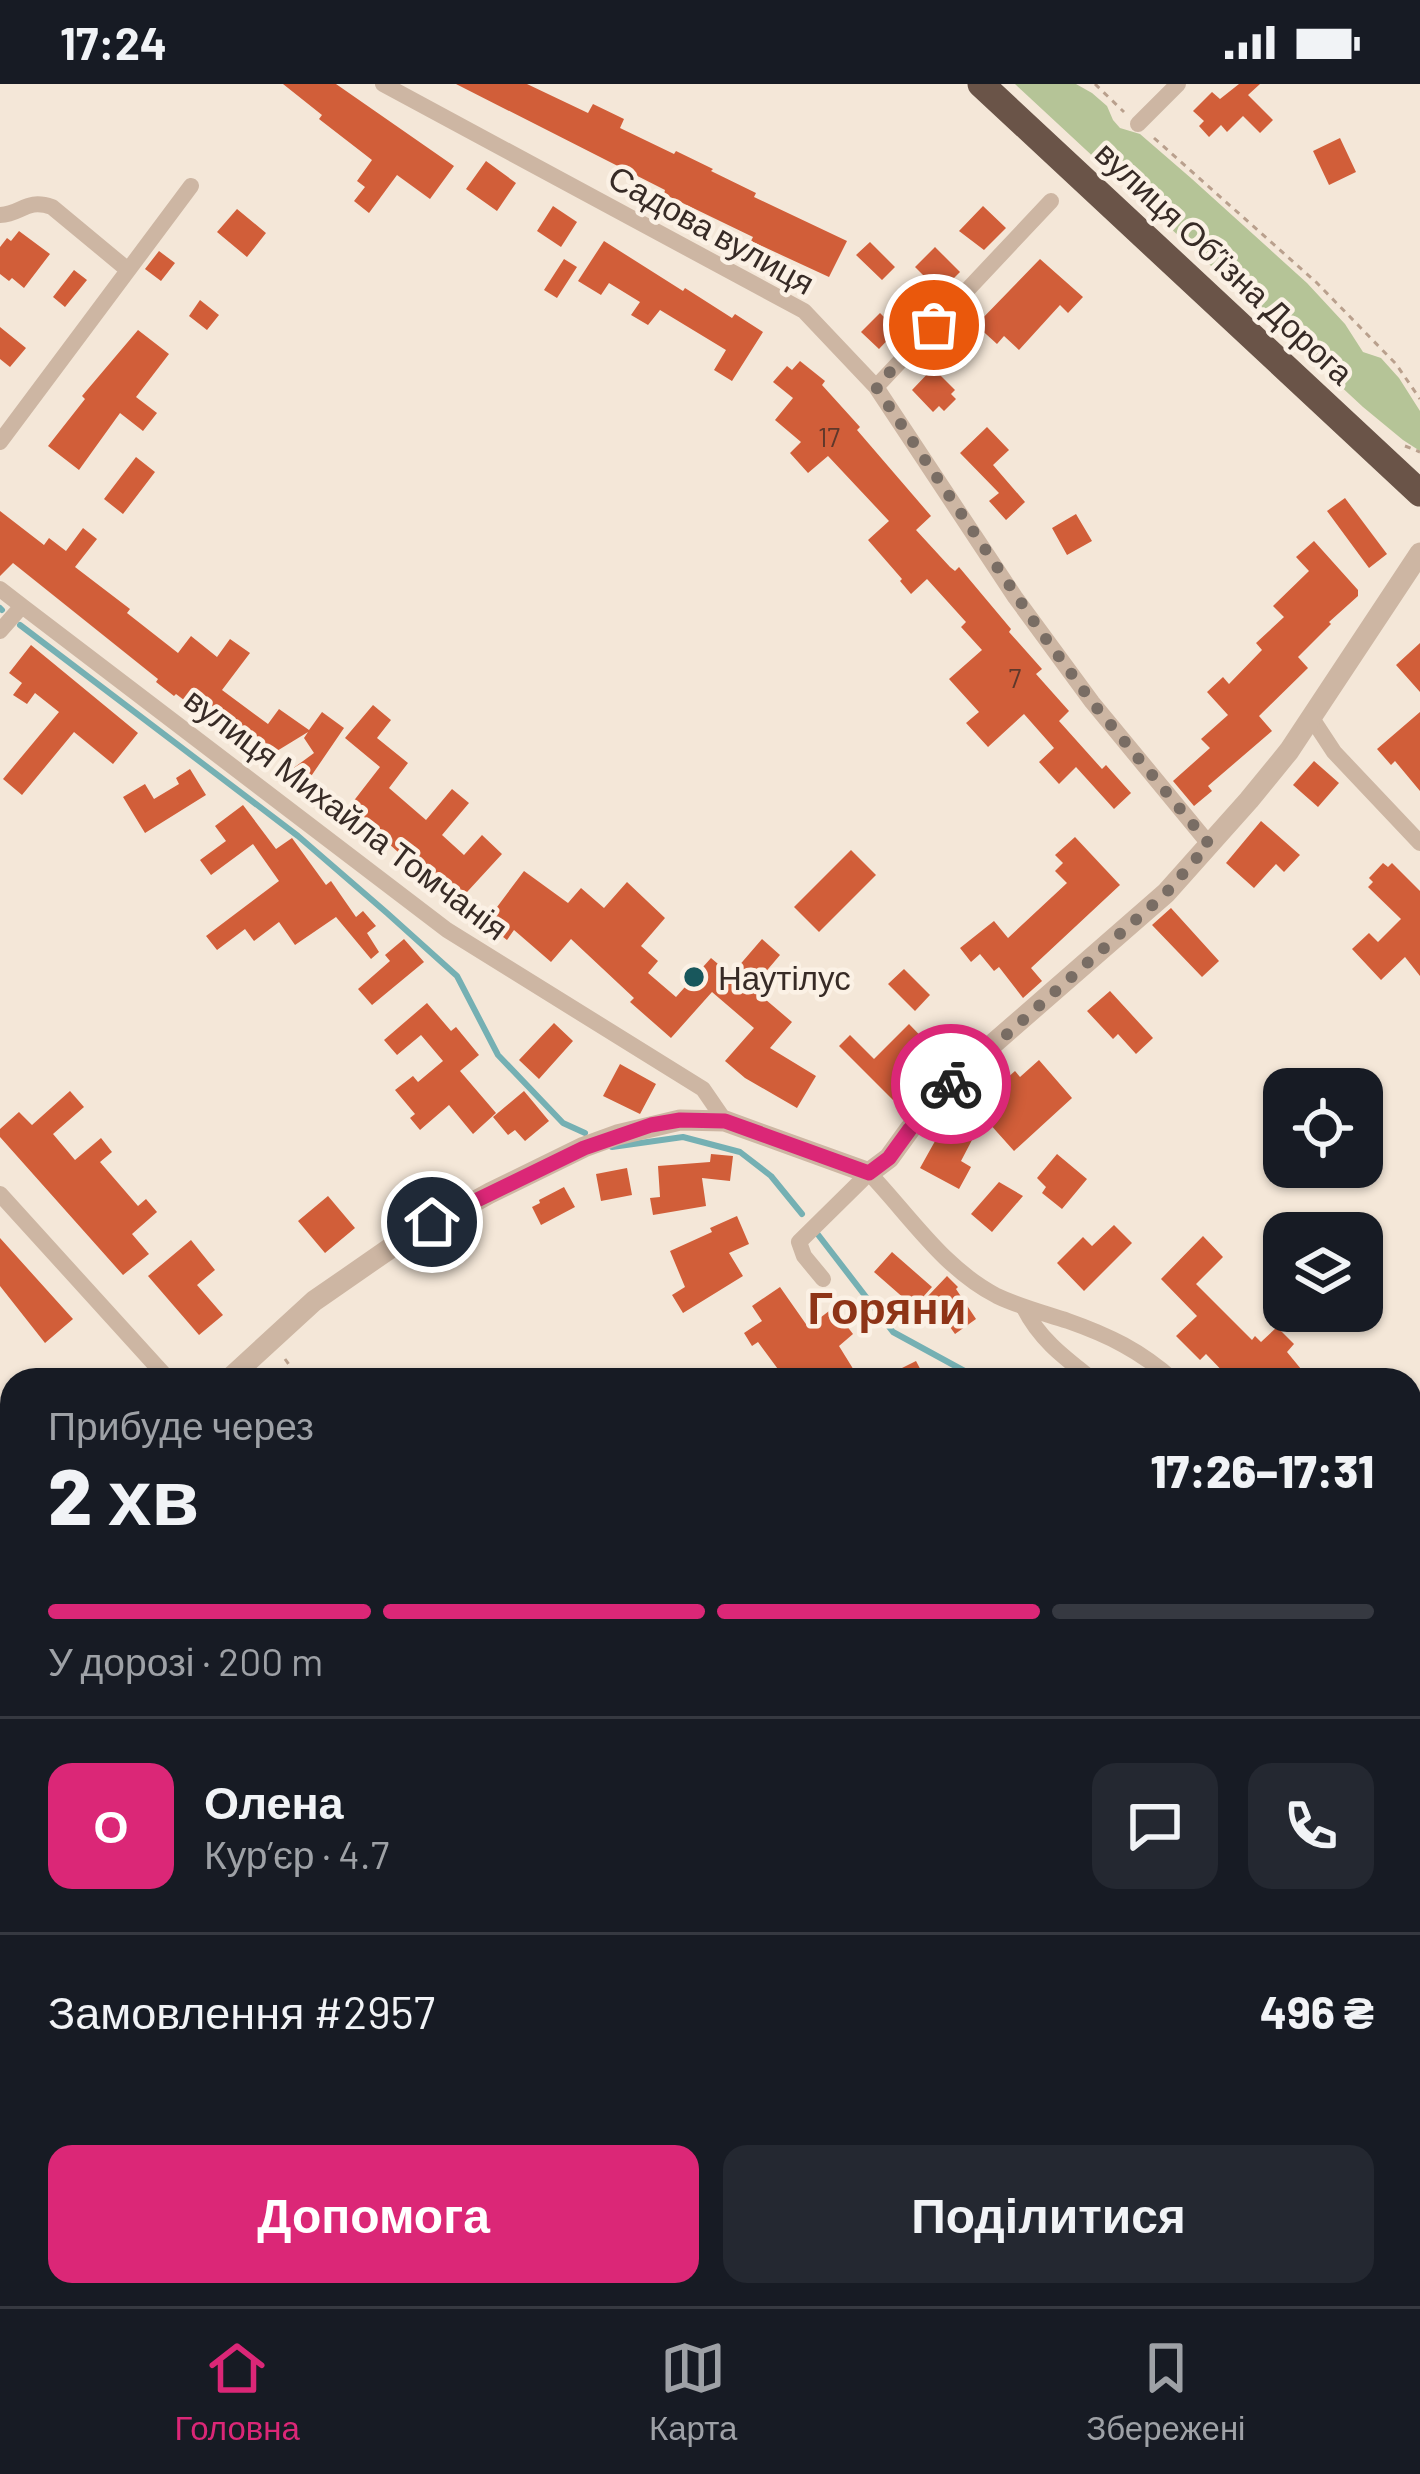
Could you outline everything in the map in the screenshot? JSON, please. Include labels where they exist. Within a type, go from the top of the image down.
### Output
[{"type":"highway","name":"вулиця Обʼїзна Дорога","points":[[981,84],[1390,451],[1420,493]]},
{"type":"street","name":"Садова вулиця","points":[[383,84],[790,302],[814,321],[876,387],[1092,702],[1209,844]]},
{"type":"street","points":[[1138,124],[1178,84]]},
{"type":"street","points":[[0,442],[191,187]]},
{"type":"street","points":[[876,387],[1051,201]]},
{"type":"street","points":[[0,215],[25,205],[52,207],[128,270]]},
{"type":"street","points":[[823,1279],[804,1256],[799,1242],[806,1232],[889,1158],[950,1084],[1166,893],[1274,773],[1420,553]]},
{"type":"street","name":"вулиця Михайла Томчанія","points":[[0,589],[447,931],[703,1089],[725,1121]]},
{"type":"street","points":[[0,631],[22,606]]},
{"type":"street","points":[[1311,717],[1334,752],[1420,843]]},
{"type":"street","points":[[239,1368],[314,1301],[392,1246],[584,1148],[680,1120],[725,1121],[869,1173],[944,1258],[974,1282],[1024,1308],[1105,1334],[1158,1368]]},
{"type":"street","points":[[0,1194],[158,1368]]},
{"type":"street","points":[[1024,1308],[1034,1329],[1078,1368]]},
{"type":"path","points":[[1095,84],[1316,282],[1396,364],[1420,399]]},
{"type":"path","points":[[1390,451],[1420,452]]},
{"type":"path","points":[[270,1338],[291,1368]]},
{"type":"green space","points":[[1015,84],[1076,84],[1092,93],[1120,128],[1140,134],[1307,283],[1345,324],[1363,352],[1381,358],[1399,378],[1420,411],[1420,451],[1363,407]]},
{"type":"building","points":[[283,84],[336,84],[454,166],[430,199],[397,175],[369,213],[354,201],[365,187],[357,181],[372,160]]},
{"type":"building","points":[[456,84],[527,84],[588,113],[593,104],[624,119],[620,128],[713,169],[756,193],[754,197],[847,241],[829,277],[751,241],[753,237],[664,194],[665,190]]},
{"type":"building","points":[[1239,84],[1260,84],[1248,95],[1273,120],[1260,133],[1243,116],[1227,132],[1221,125],[1209,137],[1199,126],[1204,121],[1193,111],[1212,92],[1220,99]]},
{"type":"building","points":[[1340,138],[1356,172],[1329,185],[1313,151]]},
{"type":"building","points":[[486,161],[516,183],[497,211],[466,189]]},
{"type":"building","points":[[553,206],[577,222],[561,247],[537,231]]},
{"type":"building","points":[[983,206],[1006,228],[984,250],[959,231]]},
{"type":"building","points":[[237,209],[266,233],[247,257],[217,232]]},
{"type":"building","points":[[19,231],[50,254],[24,288],[0,274],[0,247]]},
{"type":"building","points":[[604,241],[683,291],[763,332],[732,381],[714,370],[726,350],[660,310],[648,325],[631,315],[640,302],[609,283],[601,295],[578,281]]},
{"type":"building","points":[[870,242],[895,267],[882,280],[856,255]]},
{"type":"building","points":[[935,247],[960,272],[940,292],[915,267]]},
{"type":"building","points":[[159,251],[175,263],[161,281],[145,269]]},
{"type":"building","points":[[564,259],[577,267],[557,298],[544,290]]},
{"type":"building","points":[[1040,259],[1083,297],[1068,313],[1060,305],[1019,350],[1004,336],[997,344],[976,325]]},
{"type":"building","points":[[74,270],[87,280],[65,307],[53,297]]},
{"type":"building","points":[[200,300],[219,315],[207,330],[189,316]]},
{"type":"building","points":[[880,313],[897,330],[879,349],[861,332]]},
{"type":"building","points":[[0,327],[26,348],[10,367],[0,359]]},
{"type":"building","points":[[138,330],[169,354],[136,397],[157,413],[143,431],[120,413],[79,470],[48,446],[85,399],[82,396]]},
{"type":"building","points":[[800,361],[825,381],[822,385],[860,427],[857,430],[931,516],[916,530],[950,567],[955,571],[959,567],[1042,669],[1036,674],[1069,711],[1059,721],[1131,793],[1114,809],[1076,767],[1059,784],[1039,762],[1054,748],[1024,714],[988,747],[966,723],[979,712],[949,679],[982,650],[961,627],[966,622],[927,579],[911,594],[900,581],[868,540],[889,521],[828,456],[808,473],[790,453],[801,442],[775,420],[793,398],[773,382],[787,366],[792,370]]},
{"type":"building","points":[[933,368],[955,390],[951,394],[956,399],[944,411],[939,406],[933,412],[912,390]]},
{"type":"building","points":[[987,427],[1009,450],[993,465],[1025,502],[1006,520],[989,501],[999,493],[960,453]]},
{"type":"building","points":[[136,457],[155,472],[123,514],[104,499]]},
{"type":"building","points":[[1345,498],[1387,554],[1369,568],[1327,511]]},
{"type":"building","points":[[0,511],[44,545],[49,538],[66,551],[83,528],[97,539],[75,567],[178,653],[191,636],[217,657],[230,639],[250,653],[222,690],[268,724],[279,709],[309,730],[322,712],[344,728],[303,788],[284,775],[314,753],[304,738],[308,732],[272,754],[242,733],[237,740],[156,682],[13,563],[0,576]]},
{"type":"building","points":[[1076,514],[1092,541],[1067,555],[1052,528]]},
{"type":"building","points":[[1314,541],[1358,590],[1358,596],[1298,657],[1308,668],[1259,716],[1272,731],[1208,786],[1212,791],[1194,806],[1173,781],[1210,748],[1201,739],[1228,715],[1207,692],[1223,677],[1229,684],[1262,650],[1256,643],[1284,617],[1273,606],[1309,571],[1296,557]]},
{"type":"building","points":[[1420,643],[1420,692],[1396,665]]},
{"type":"building","points":[[31,645],[138,733],[113,764],[74,732],[22,795],[3,779],[59,712],[35,693],[27,704],[13,695],[22,683],[9,673]]},
{"type":"building","points":[[373,705],[391,720],[377,738],[408,763],[389,788],[426,820],[452,789],[469,803],[442,835],[464,855],[482,835],[502,854],[456,904],[369,826],[363,833],[342,816],[380,767],[345,738]]},
{"type":"building","points":[[1420,712],[1420,791],[1395,761],[1391,765],[1377,749]]},
{"type":"building","points":[[1314,761],[1339,783],[1318,807],[1293,785]]},
{"type":"building","points":[[190,769],[206,795],[145,833],[123,797],[145,784],[154,799],[179,784],[176,778]]},
{"type":"building","points":[[243,805],[276,849],[292,838],[356,917],[363,911],[376,926],[367,933],[379,952],[371,959],[336,917],[295,945],[279,922],[254,941],[245,929],[217,950],[206,936],[279,881],[253,844],[211,875],[200,860],[226,841],[215,826]]},
{"type":"building","points":[[1261,821],[1300,855],[1284,872],[1276,864],[1254,888],[1226,863]]},
{"type":"building","points":[[1075,837],[1120,885],[1031,968],[1042,981],[1023,998],[999,967],[994,971],[980,954],[971,962],[960,948],[994,921],[1008,938],[1067,883],[1055,871],[1063,863],[1055,855]]},
{"type":"building","points":[[851,850],[876,875],[819,932],[794,907]]},
{"type":"building","points":[[1383,863],[1388,867],[1392,863],[1420,891],[1420,976],[1405,957],[1381,980],[1352,949],[1369,933],[1378,942],[1401,919],[1368,887],[1373,882],[1369,878]]},
{"type":"building","points":[[524,871],[568,903],[581,888],[604,908],[627,882],[665,918],[641,946],[658,961],[648,973],[676,997],[711,958],[731,975],[762,939],[780,955],[752,988],[792,1022],[770,1048],[816,1076],[797,1108],[725,1061],[754,1028],[712,992],[671,1038],[571,939],[551,962],[514,930],[507,940],[485,923]]},
{"type":"building","points":[[1171,908],[1219,961],[1202,977],[1152,925]]},
{"type":"building","points":[[404,939],[424,962],[372,1005],[358,989],[390,961],[385,955]]},
{"type":"building","points":[[904,969],[930,995],[915,1011],[888,984]]},
{"type":"building","points":[[1110,991],[1153,1038],[1136,1054],[1118,1034],[1113,1039],[1087,1011]]},
{"type":"building","points":[[427,1003],[479,1055],[460,1071],[496,1113],[473,1134],[449,1105],[420,1130],[410,1118],[415,1114],[395,1090],[413,1076],[418,1082],[443,1061],[421,1035],[397,1055],[384,1040]]},
{"type":"building","points":[[554,1023],[573,1041],[539,1079],[519,1060]]},
{"type":"building","points":[[909,1024],[939,1055],[893,1100],[839,1046],[850,1035],[874,1059]]},
{"type":"building","points":[[1039,1060],[1072,1098],[1014,1151],[980,1113],[1004,1092],[998,1086],[1015,1071],[1020,1077]]},
{"type":"building","points":[[620,1064],[656,1084],[640,1114],[603,1096]]},
{"type":"building","points":[[70,1091],[84,1107],[53,1134],[75,1160],[101,1138],[112,1152],[100,1162],[138,1206],[146,1199],[157,1212],[132,1234],[149,1254],[123,1275],[0,1137],[0,1129],[19,1112],[32,1125]]},
{"type":"building","points":[[524,1091],[549,1121],[525,1141],[515,1130],[508,1135],[493,1117]]},
{"type":"building","points":[[944,1125],[972,1140],[961,1161],[971,1167],[959,1189],[920,1168]]},
{"type":"building","points":[[711,1154],[733,1156],[730,1181],[702,1178],[706,1206],[653,1215],[650,1198],[660,1197],[658,1166],[710,1162]]},
{"type":"building","points":[[1057,1154],[1087,1179],[1062,1209],[1042,1193],[1046,1187],[1037,1178]]},
{"type":"building","points":[[627,1168],[632,1195],[601,1201],[596,1174]]},
{"type":"building","points":[[999,1182],[1023,1196],[992,1232],[971,1214]]},
{"type":"building","points":[[564,1187],[575,1207],[541,1225],[532,1207]]},
{"type":"building","points":[[328,1196],[355,1228],[325,1253],[298,1221]]},
{"type":"building","points":[[737,1216],[749,1244],[729,1253],[743,1276],[683,1313],[672,1295],[685,1287],[670,1251]]},
{"type":"building","points":[[1114,1225],[1132,1243],[1084,1291],[1057,1263],[1083,1237],[1092,1246]]},
{"type":"building","points":[[1203,1236],[1223,1257],[1196,1284],[1252,1340],[1255,1336],[1261,1342],[1272,1332],[1282,1332],[1294,1344],[1287,1352],[1300,1368],[1219,1368],[1206,1354],[1200,1360],[1176,1336],[1197,1316],[1161,1279]]},
{"type":"building","points":[[0,1238],[73,1319],[45,1343],[0,1286]]},
{"type":"building","points":[[191,1240],[215,1270],[197,1285],[223,1315],[199,1335],[148,1276]]},
{"type":"building","points":[[892,1252],[932,1287],[914,1307],[874,1272]]},
{"type":"building","points":[[947,1276],[976,1319],[955,1334],[928,1296]]},
{"type":"building","points":[[780,1287],[808,1327],[833,1308],[853,1334],[839,1346],[853,1368],[777,1368],[758,1342],[752,1346],[744,1333],[762,1321],[752,1306]]},
{"type":"waterway","points":[[20,625],[298,836],[387,913],[457,976],[498,1055],[563,1123],[585,1133]]},
{"type":"waterway","points":[[612,1147],[683,1137],[740,1152],[771,1176],[802,1214]]},
{"type":"waterway","points":[[816,1232],[893,1332],[959,1368]]},
{"type":"way so far","points":[[934,325],[876,387],[1092,702],[1209,844],[1166,893],[951,1084]]},
{"type":"place","name":"Наутілус","points":[[694,977]]},
{"type":"district","name":"Горяни","points":[[887,1306]]},
{"type":"route","points":[[432,1222],[584,1148],[680,1120],[725,1121],[869,1173],[889,1158],[951,1084]]}]
